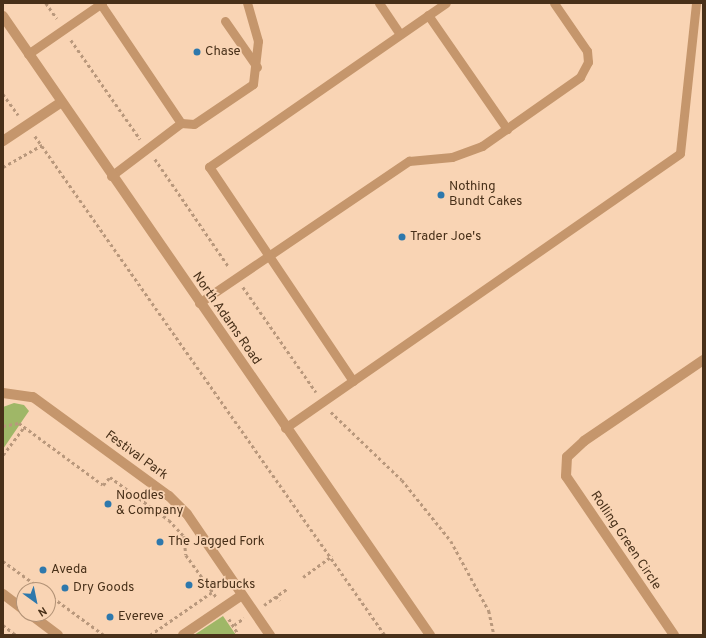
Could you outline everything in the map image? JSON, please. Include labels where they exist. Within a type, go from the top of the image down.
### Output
[{"type":"street","name":"North Adams Road","points":[[3,16],[60,103],[430,635]]},
{"type":"street","points":[[3,140],[60,103]]},
{"type":"street","name":"Rolling Green Circle","points":[[674,635],[566,476],[567,457],[584,441],[703,360]]},
{"type":"street","name":"Festival Park","points":[[3,393],[33,397],[169,496],[187,514],[242,595],[265,633]]},
{"type":"street","points":[[3,594],[16,604]]},
{"type":"street","points":[[183,635],[242,595]]},
{"type":"street","points":[[41,622],[58,635]]},
{"type":"lane","points":[[28,54],[101,3],[181,123]]},
{"type":"lane","points":[[111,176],[181,123],[194,124],[254,84],[257,67],[258,41],[247,3]]},
{"type":"lane","points":[[379,3],[400,34]]},
{"type":"lane","points":[[353,381],[209,167],[446,3]]},
{"type":"lane","points":[[199,303],[409,161],[452,157],[482,146],[580,77],[588,62],[587,51],[554,3]]},
{"type":"lane","points":[[285,428],[680,153],[696,3]]},
{"type":"lane","points":[[428,15],[507,129]]},
{"type":"lane","points":[[225,21],[257,67]]},
{"type":"path","points":[[46,3],[324,402],[402,480],[451,541],[489,611],[494,635]]},
{"type":"path","points":[[3,94],[17,114]]},
{"type":"path","points":[[38,139],[332,556],[385,635]]},
{"type":"path","points":[[3,168],[42,145]]},
{"type":"path","points":[[3,426],[16,422],[104,486],[110,477],[169,520],[184,536],[186,555],[219,601]]},
{"type":"path","points":[[3,454],[24,427]]},
{"type":"path","points":[[303,577],[332,556]]},
{"type":"path","points":[[3,561],[32,582]]},
{"type":"path","points":[[150,635],[216,585]]},
{"type":"path","points":[[264,605],[288,588]]},
{"type":"path","points":[[276,596],[280,601]]},
{"type":"path","points":[[56,600],[104,635]]},
{"type":"path","points":[[225,614],[234,625],[238,634]]},
{"type":"path","points":[[234,625],[244,618]]},
{"type":"path","points":[[3,625],[16,635]]},
{"type":"green space","points":[[14,403],[24,405],[29,411],[3,449],[3,407]]},
{"type":"green space","points":[[223,616],[236,635],[194,635]]},
{"type":"place","name":"Chase","points":[[197,52]]},
{"type":"place","name":"Nothing Bundt Cakes","points":[[441,195]]},
{"type":"place","name":"Trader Joe's","points":[[402,237]]},
{"type":"place","name":"Noodles & Company","points":[[108,504]]},
{"type":"place","name":"The Jagged Fork","points":[[160,542]]},
{"type":"place","name":"Aveda","points":[[43,570]]},
{"type":"place","name":"Starbucks","points":[[189,585]]},
{"type":"place","name":"Dry Goods","points":[[65,588]]},
{"type":"place","name":"Evereve","points":[[110,617]]}]
